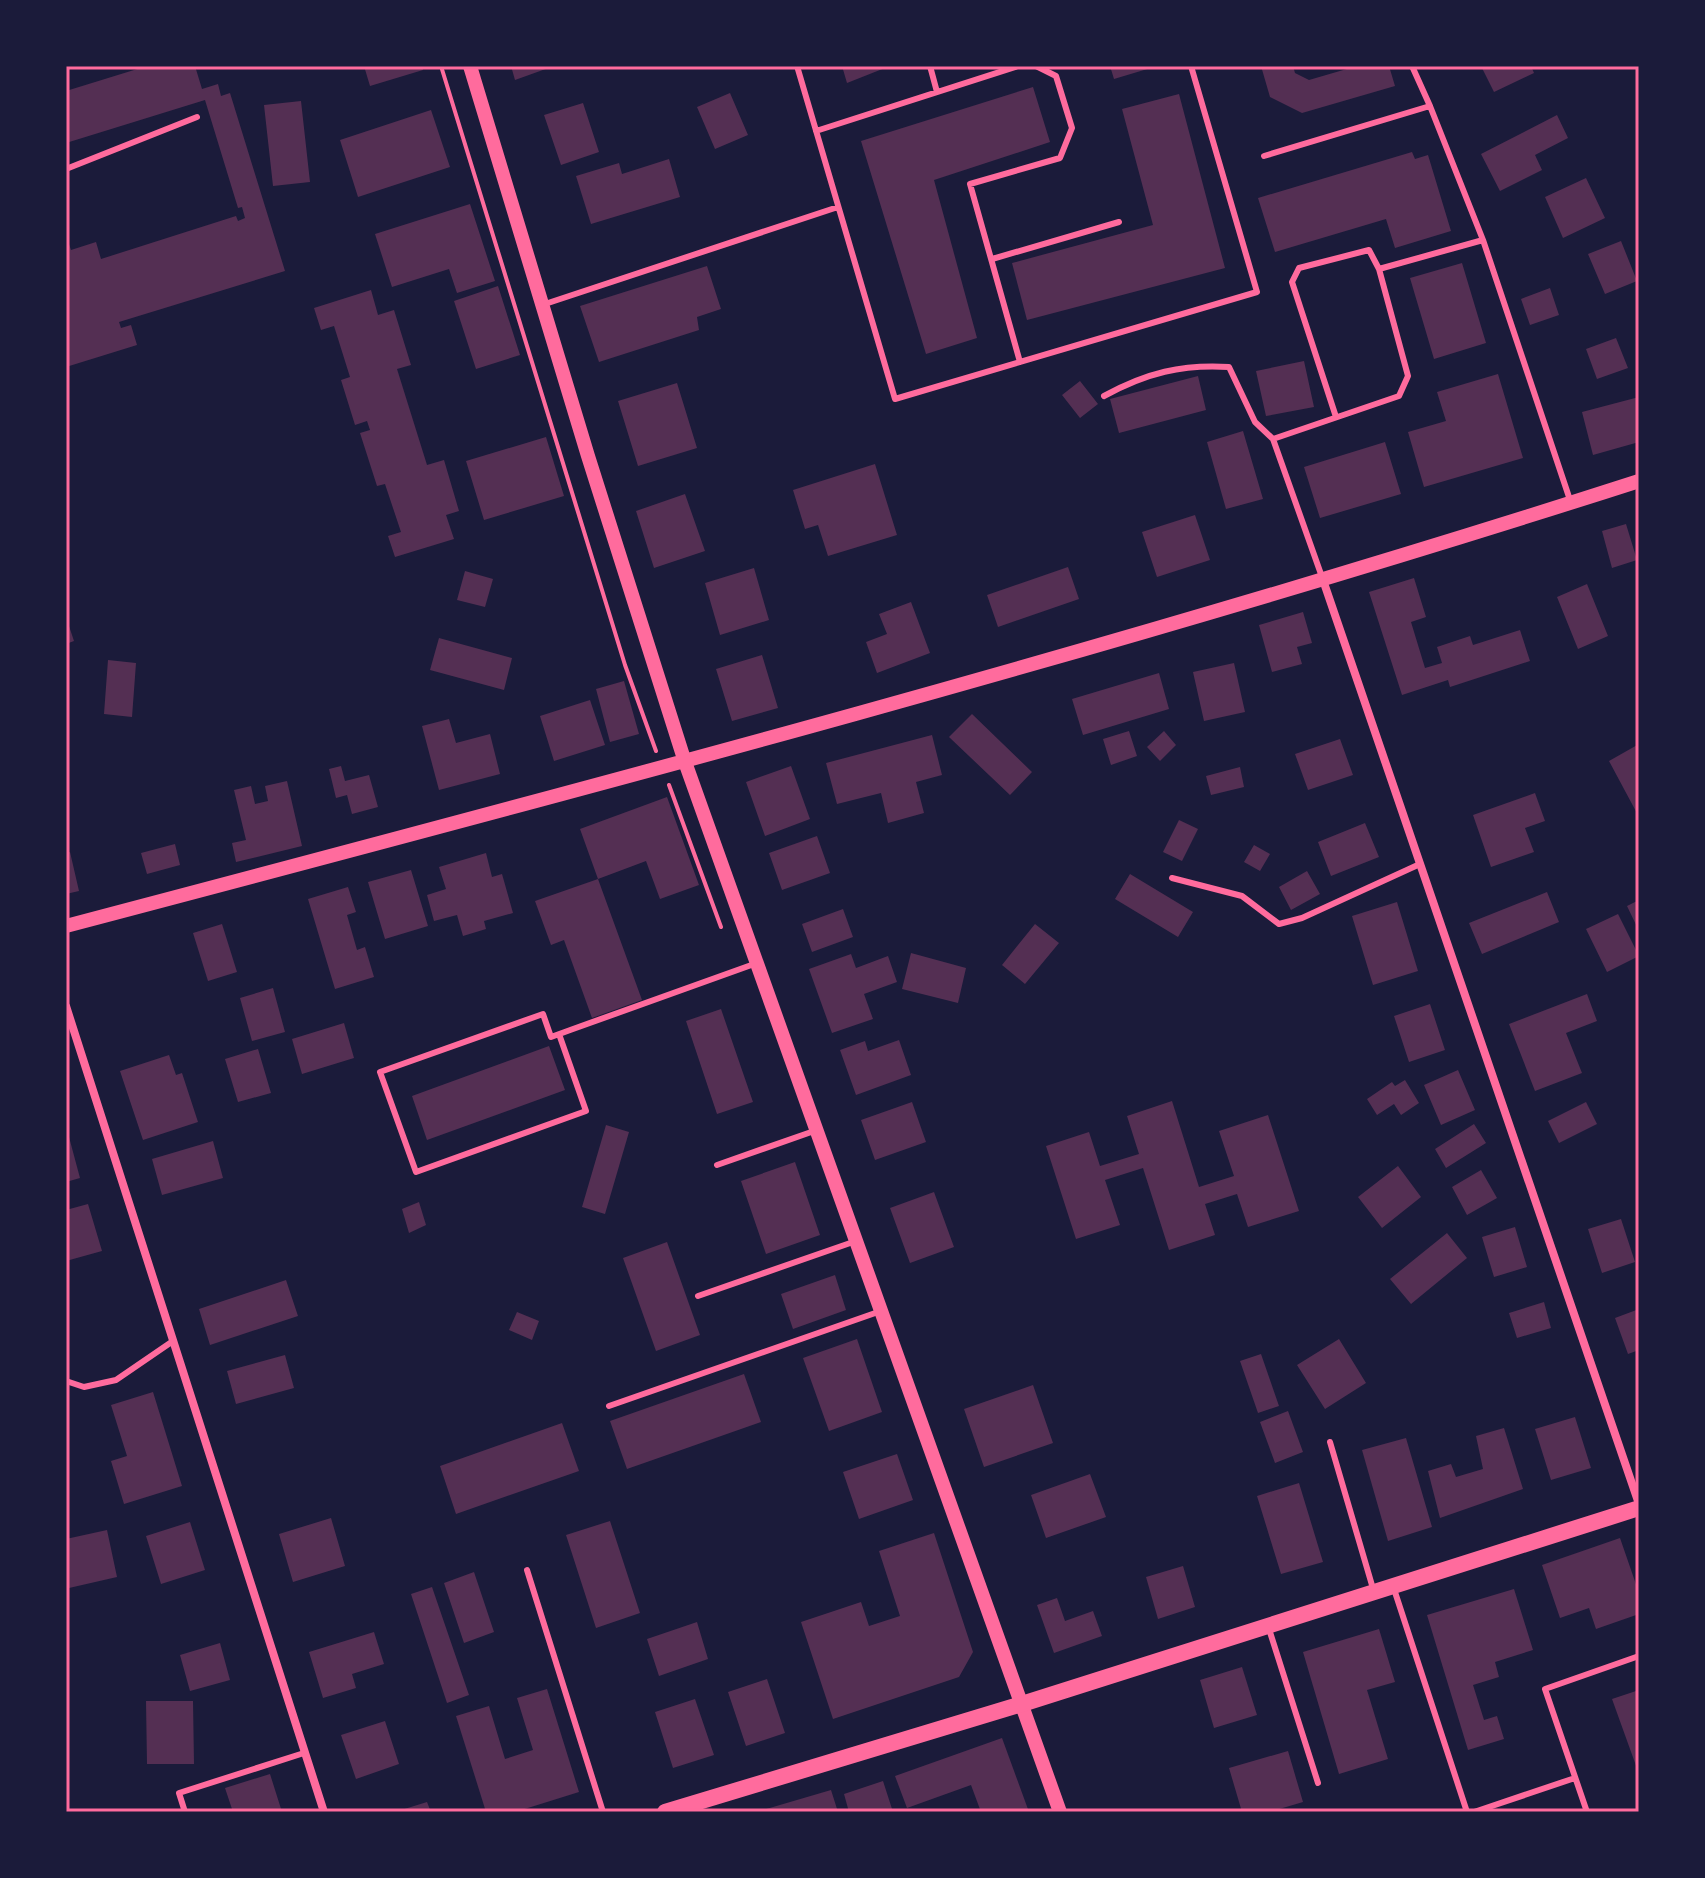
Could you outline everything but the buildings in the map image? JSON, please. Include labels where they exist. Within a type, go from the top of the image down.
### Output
[{"type":"main road","points":[[665,1812],[1022,1704],[1639,1506]]},
{"type":"street","points":[[470,66],[685,762],[1060,1812]]},
{"type":"street","points":[[66,926],[685,762],[1323,580],[1639,481]]},
{"type":"street","points":[[1323,580],[1639,1506]]},
{"type":"street","points":[[66,1006],[324,1812]]},
{"type":"lane","points":[[797,66],[895,399],[1257,292],[1191,66]]},
{"type":"lane","points":[[930,66],[937,92]]},
{"type":"lane","points":[[816,131],[1018,66]]},
{"type":"lane","points":[[1020,362],[970,184],[1060,158],[1072,128],[1056,76],[1036,66]]},
{"type":"lane","points":[[1412,66],[1483,240],[1571,503]]},
{"type":"lane","points":[[1264,156],[1430,106]]},
{"type":"lane","points":[[66,169],[197,117]]},
{"type":"lane","points":[[542,305],[838,207]]},
{"type":"lane","points":[[992,259],[1119,222]]},
{"type":"lane","points":[[1379,269],[1483,240]]},
{"type":"lane","points":[[1273,439],[1399,396],[1408,376],[1379,269],[1369,250],[1299,268],[1292,282],[1336,417]]},
{"type":"lane","points":[[1104,396],[1133,380],[1196,365],[1229,367],[1255,422],[1273,439],[1323,580]]},
{"type":"lane","points":[[1172,878],[1242,896],[1279,924],[1302,918],[1420,864]]},
{"type":"lane","points":[[559,1034],[586,1111],[416,1172],[380,1072],[543,1014],[551,1037],[559,1034],[757,963]]},
{"type":"lane","points":[[717,1165],[817,1130]]},
{"type":"lane","points":[[698,1296],[856,1241]]},
{"type":"lane","points":[[609,1406],[881,1311]]},
{"type":"lane","points":[[66,1381],[84,1387],[116,1380],[173,1341]]},
{"type":"lane","points":[[1330,1442],[1374,1592]]},
{"type":"lane","points":[[527,1570],[603,1812]]},
{"type":"lane","points":[[1393,1586],[1467,1812]]},
{"type":"lane","points":[[1268,1625],[1318,1783]]},
{"type":"lane","points":[[1587,1812],[1545,1689],[1639,1656]]},
{"type":"lane","points":[[185,1812],[179,1793],[304,1753]]},
{"type":"lane","points":[[1474,1812],[1575,1778]]}]
